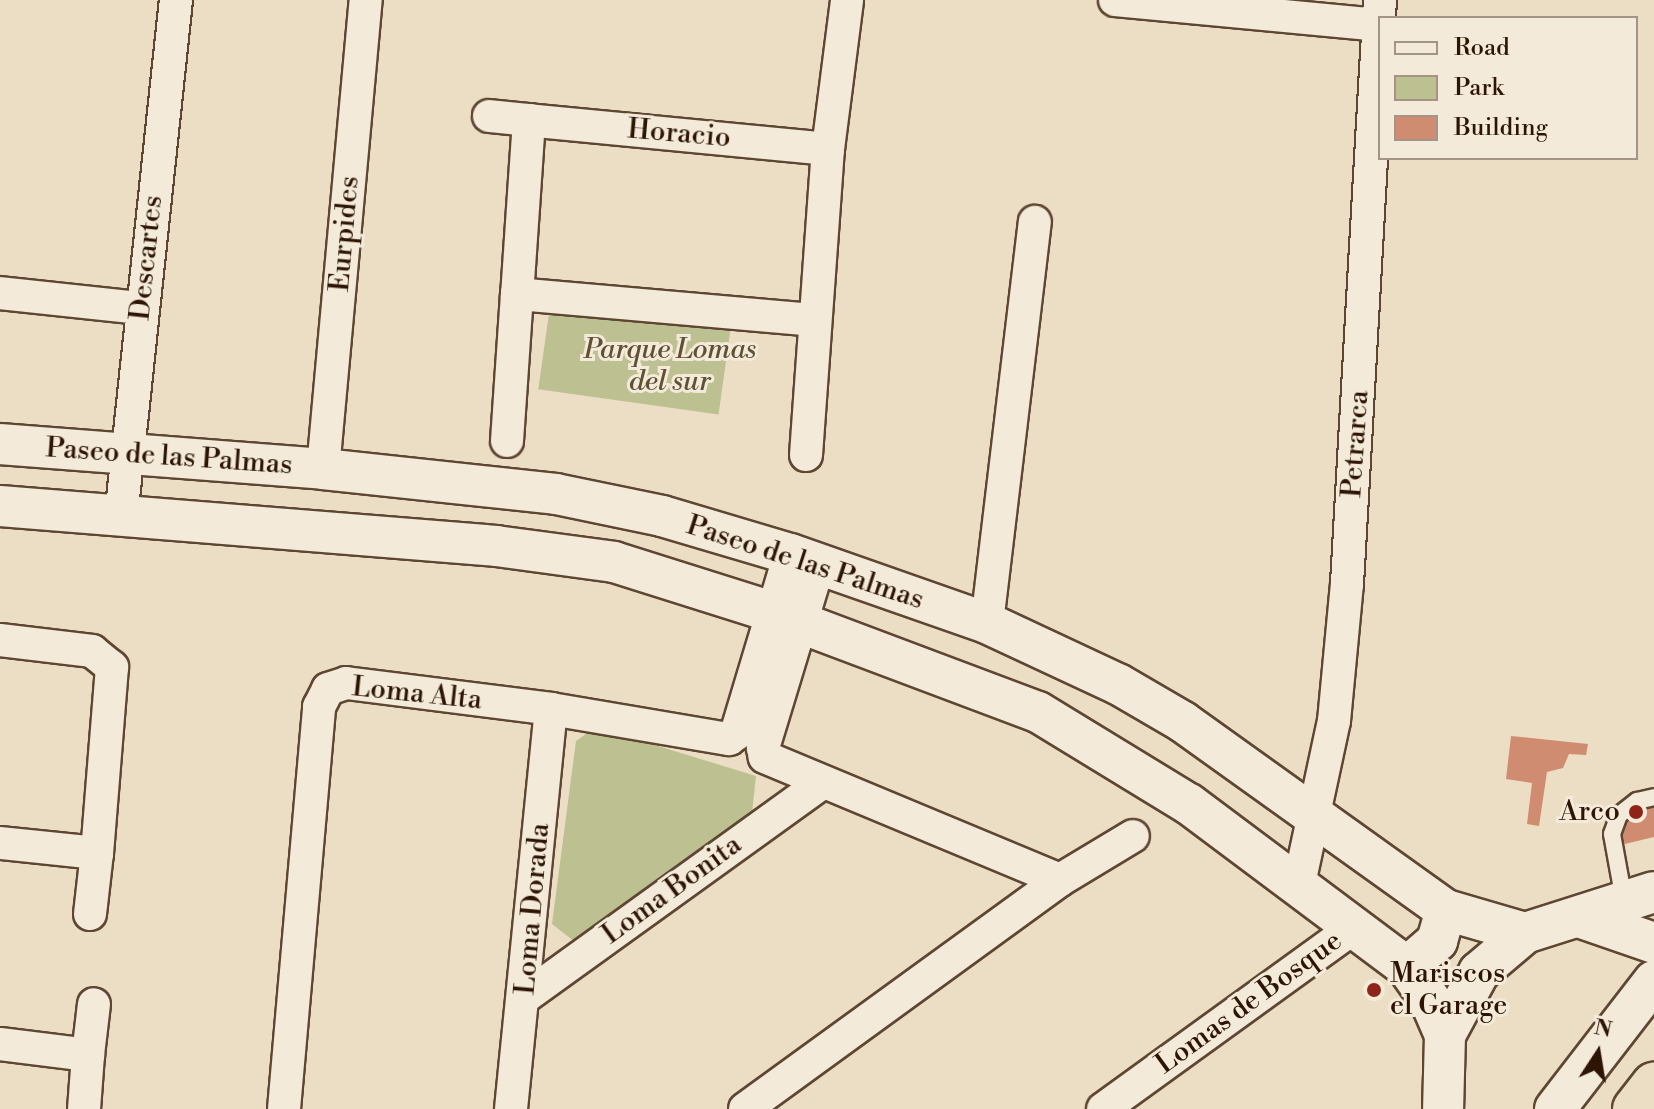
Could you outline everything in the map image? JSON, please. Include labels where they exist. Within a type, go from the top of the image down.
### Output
[{"type":"highway","points":[[1635,1109],[1654,1085]]},
{"type":"street","name":"Descartes","points":[[121,517],[125,456],[176,0]]},
{"type":"street","name":"Eurpides","points":[[323,469],[366,0]]},
{"type":"street","points":[[806,455],[828,149],[847,0]]},
{"type":"street","points":[[1115,0],[1379,13]]},
{"type":"street","name":"Petrarca","points":[[1299,884],[1334,721],[1347,584],[1375,163],[1378,50]]},
{"type":"street","name":"Horacio","points":[[489,116],[828,149]]},
{"type":"street","points":[[507,441],[529,120]]},
{"type":"street","points":[[987,623],[1035,222]]},
{"type":"street","points":[[0,293],[141,308]]},
{"type":"street","points":[[517,294],[814,320]]},
{"type":"street","name":"Paseo de las Palmas","points":[[0,444],[323,469],[603,502],[804,559],[987,623],[1118,684],[1183,722],[1446,910],[1525,933]]},
{"type":"street","name":"Paseo de las Palmas","points":[[0,506],[550,551],[680,580],[1038,712],[1114,754],[1299,884],[1407,967],[1429,998],[1445,1035],[1443,1109]]},
{"type":"street","name":"Loma Alta","points":[[284,1109],[319,707],[328,689],[346,683],[551,709],[729,739],[736,734],[785,617],[804,559]]},
{"type":"street","name":"Loma Alta","points":[[785,617],[763,748],[773,764],[1060,880]]},
{"type":"street","points":[[0,640],[92,651],[112,667],[90,914]]},
{"type":"street","name":"Loma Dorada","points":[[511,1109],[525,997],[551,709]]},
{"type":"street","name":"Loma Bonita","points":[[525,997],[820,784]]},
{"type":"street","points":[[745,1109],[1060,880],[1133,836]]},
{"type":"street","points":[[0,843],[97,853]]},
{"type":"street","name":"Paseo de las Palmas","points":[[1445,1035],[1479,972],[1525,933],[1639,897]]},
{"type":"street","points":[[1407,967],[1437,941],[1446,910]]},
{"type":"street","points":[[1579,917],[1654,943]]},
{"type":"street","name":"Lomas de Bosque","points":[[1103,1109],[1356,926]]},
{"type":"street","points":[[1555,1109],[1654,981]]},
{"type":"street","points":[[84,1109],[94,1004]]},
{"type":"street","points":[[0,1044],[88,1055]]},
{"type":"lane","points":[[1639,897],[1612,834],[1619,815],[1637,801],[1654,797]]},
{"type":"green space","name":"Parque Lomas del sur","points":[[550,306],[730,331],[719,415],[538,389]]},
{"type":"green space","points":[[596,727],[756,776],[752,813],[579,945],[552,924],[576,741]]},
{"type":"building","points":[[1511,736],[1588,744],[1586,755],[1569,754],[1563,768],[1547,772],[1539,826],[1527,824],[1532,783],[1506,779]]},
{"type":"building","points":[[1654,803],[1654,837],[1608,848],[1610,813]]},
{"type":"place","name":"Arco","points":[[1636,812]]},
{"type":"place","name":"Mariscos el Garage","points":[[1374,990]]}]
